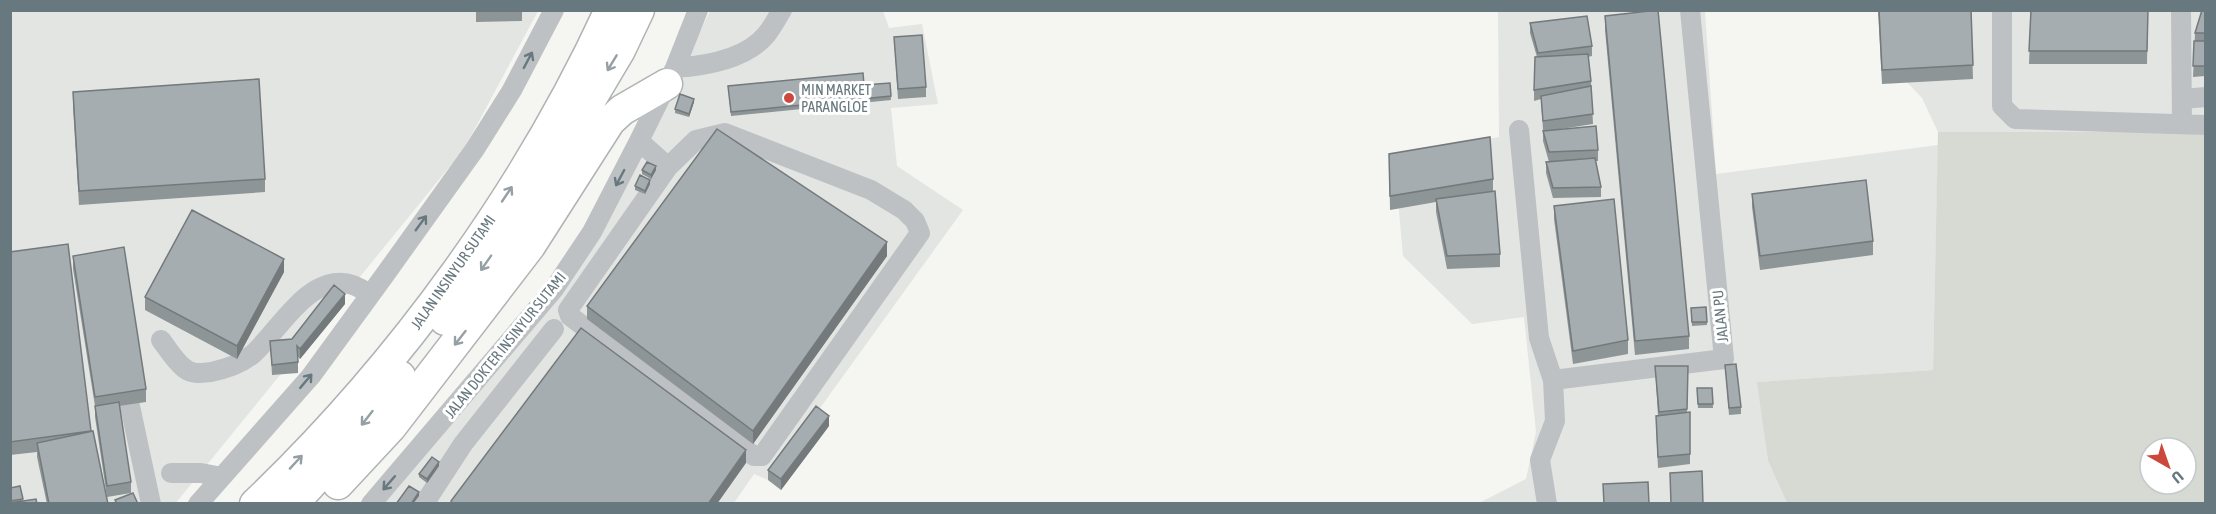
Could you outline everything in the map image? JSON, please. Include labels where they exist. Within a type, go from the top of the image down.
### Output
[{"type":"highway","name":"JALAN INSINYUR SUTAMI","points":[[255,504],[382,369],[433,303],[518,179],[559,109],[610,10]]},
{"type":"highway","name":"JALAN INSINYUR SUTAMI","points":[[293,504],[344,448],[453,310],[528,203],[620,50],[639,10]]},
{"type":"highway","points":[[319,504],[391,427],[530,246],[610,121],[671,76]]},
{"type":"street","points":[[198,504],[311,376],[475,148],[512,90],[554,10]]},
{"type":"street","name":"JALAN DOKTER INSINYUR SUTAMI","points":[[371,504],[554,290],[592,232],[639,141],[671,76],[698,10]]},
{"type":"street","points":[[671,76],[711,65],[766,36],[782,10]]},
{"type":"street","name":"JALAN PU","points":[[1553,380],[1724,359],[1690,10]]},
{"type":"street","points":[[2002,10],[2002,106],[2015,119],[2205,125]]},
{"type":"street","points":[[2181,10],[2182,124]]},
{"type":"street","points":[[2182,99],[2205,97]]},
{"type":"street","points":[[1519,130],[1539,338],[1553,380],[1555,422],[1540,460],[1547,504]]},
{"type":"street","points":[[725,133],[871,190],[904,210],[915,221],[920,233],[762,456],[754,456],[570,316],[568,310],[668,167],[696,140],[725,133]]},
{"type":"street","points":[[639,141],[668,167]]},
{"type":"street","points":[[161,339],[185,369],[197,374],[217,371],[231,367],[251,355],[320,286],[337,281],[356,284],[369,294]]},
{"type":"street","points":[[424,504],[463,444],[554,329]]},
{"type":"street","points":[[129,406],[150,504]]},
{"type":"street","points":[[171,473],[201,472],[222,477]]},
{"type":"shaded area","points":[[1509,10],[1705,11],[1716,174],[1938,145],[1933,370],[1758,382],[1768,461],[1787,503],[1479,503],[1526,479],[1536,432],[1524,317],[1472,324],[1403,256],[1394,155],[1499,137],[1498,12]]},
{"type":"shaded area","points":[[10,11],[538,11],[464,149],[175,504],[11,503]]},
{"type":"shaded area","points":[[710,11],[883,11],[889,28],[922,24],[938,104],[891,108],[897,166],[963,210],[768,480],[754,474],[734,503],[377,504],[600,235]]},
{"type":"shaded area","points":[[1879,11],[2205,11],[2205,135],[2171,132],[1938,132],[1922,98],[1889,63]]},
{"type":"shaded area","points":[[1938,132],[2171,132],[2205,135],[2205,503],[1787,503],[1768,461],[1757,382],[1933,370]]},
{"type":"building","points":[[476,10],[522,10],[476,11]]},
{"type":"building","points":[[1658,10],[1689,336],[1635,341],[1605,16]]},
{"type":"building","points":[[1879,10],[1971,10],[1973,65],[1882,70]]},
{"type":"building","points":[[2031,10],[2148,10],[2147,51],[2029,51]]},
{"type":"building","points":[[2202,10],[2205,10],[2205,33],[2195,33]]},
{"type":"building","points":[[1587,16],[1592,46],[1538,53],[1530,23]]},
{"type":"building","points":[[922,35],[926,87],[898,89],[894,37]]},
{"type":"building","points":[[2194,41],[2205,41],[2205,66],[2193,66]]},
{"type":"building","points":[[1588,54],[1591,81],[1534,90],[1535,57]]},
{"type":"building","points":[[863,73],[864,85],[890,83],[891,96],[731,112],[728,86]]},
{"type":"building","points":[[259,79],[265,179],[79,191],[73,92]]},
{"type":"building","points":[[1591,86],[1593,114],[1543,121],[1541,96]]},
{"type":"building","points":[[680,94],[694,99],[689,114],[675,109]]},
{"type":"building","points":[[1596,126],[1598,150],[1549,152],[1543,131]]},
{"type":"building","points":[[717,129],[887,242],[753,431],[587,306]]},
{"type":"building","points":[[1490,137],[1493,179],[1390,196],[1389,154]]},
{"type":"building","points":[[1595,158],[1601,187],[1553,188],[1546,162]]},
{"type":"building","points":[[647,162],[656,166],[651,175],[642,170]]},
{"type":"building","points":[[640,175],[650,180],[645,191],[635,186]]},
{"type":"building","points":[[1866,180],[1873,241],[1760,256],[1752,194]]},
{"type":"building","points":[[1495,191],[1500,254],[1447,256],[1436,199]]},
{"type":"building","points":[[1614,199],[1628,340],[1573,351],[1554,206]]},
{"type":"building","points":[[192,210],[284,259],[237,346],[145,297]]},
{"type":"building","points":[[68,244],[91,431],[10,442],[10,252]]},
{"type":"building","points":[[124,247],[146,389],[95,397],[73,256]]},
{"type":"building","points":[[334,285],[345,294],[300,349],[297,346],[298,362],[272,365],[270,341],[292,339]]},
{"type":"building","points":[[1706,307],[1707,322],[1692,322],[1691,308]]},
{"type":"building","points":[[581,328],[746,450],[708,504],[453,504],[451,501]]},
{"type":"building","points":[[1736,364],[1741,407],[1729,408],[1725,365]]},
{"type":"building","points":[[1655,366],[1688,366],[1687,409],[1659,412]]},
{"type":"building","points":[[1697,388],[1712,388],[1713,404],[1698,404]]},
{"type":"building","points":[[119,402],[131,482],[107,486],[95,406]]},
{"type":"building","points":[[816,406],[829,416],[781,479],[768,470]]},
{"type":"building","points":[[1690,412],[1690,454],[1658,457],[1656,416]]},
{"type":"building","points":[[93,431],[108,504],[49,504],[37,443]]},
{"type":"building","points":[[432,457],[439,462],[427,479],[419,474]]},
{"type":"building","points":[[1702,471],[1703,504],[1671,504],[1670,473]]},
{"type":"building","points":[[1648,482],[1649,504],[1604,504],[1603,484]]},
{"type":"building","points":[[20,486],[23,499],[10,501],[10,488]]},
{"type":"building","points":[[409,486],[419,492],[411,504],[396,504]]},
{"type":"building","points":[[133,493],[138,504],[117,504],[115,500]]},
{"type":"building","points":[[36,499],[37,504],[10,504],[10,503]]},
{"type":"place","name":"MIN MARKET PARANGLOE","points":[[789,98]]}]
